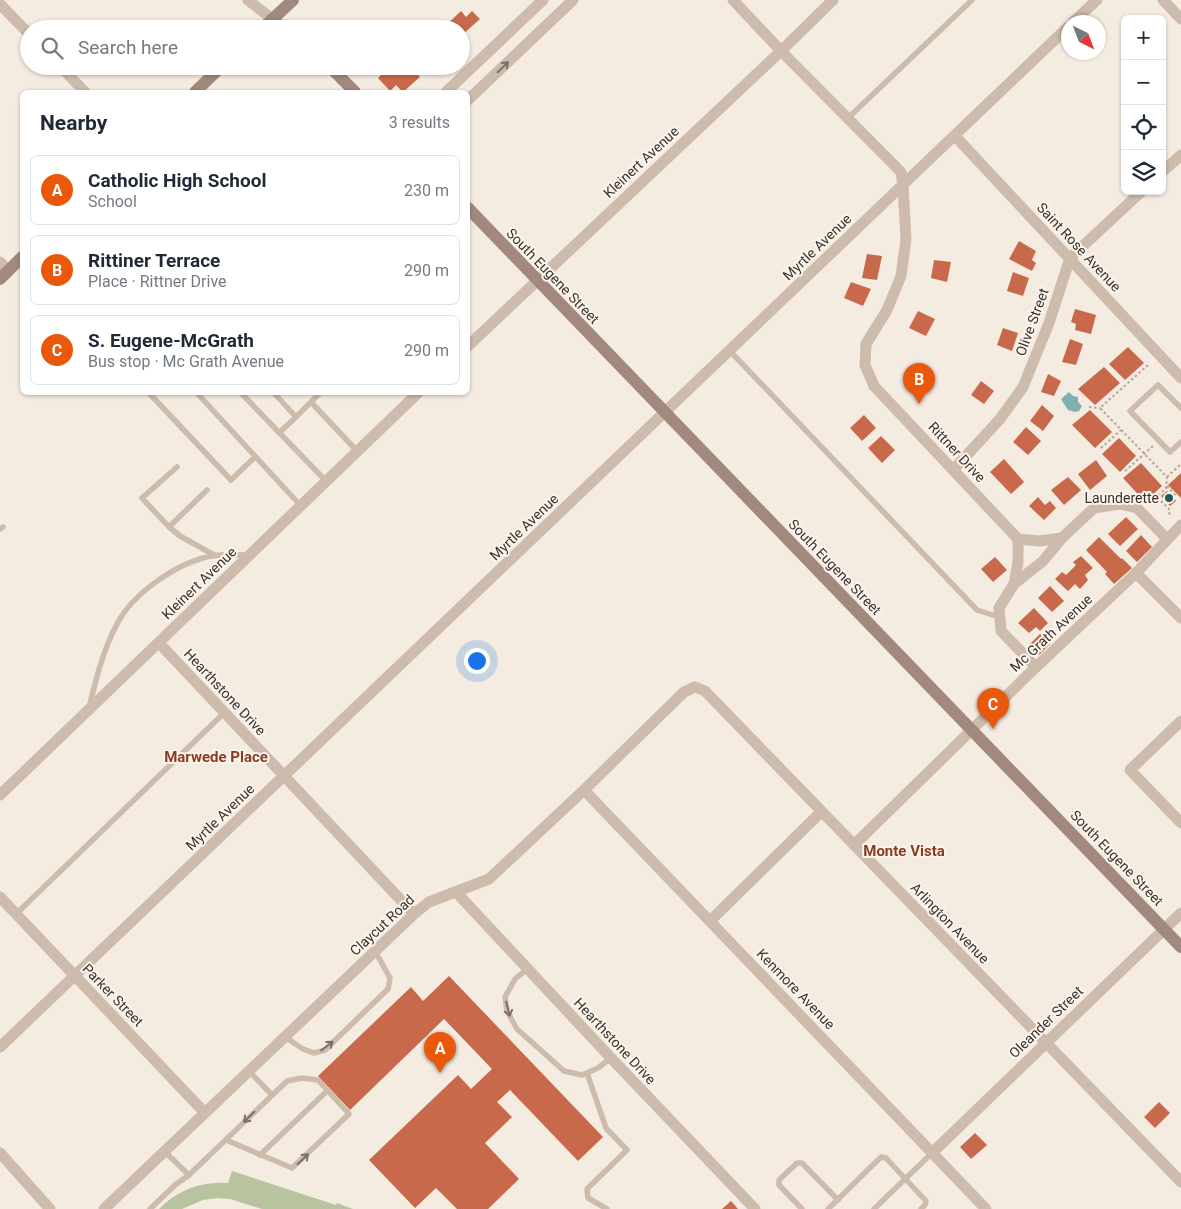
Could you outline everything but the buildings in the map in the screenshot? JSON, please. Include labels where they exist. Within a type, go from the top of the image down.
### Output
[{"type":"street","points":[[248,0],[272,19],[292,0]]},
{"type":"street","points":[[470,69],[543,0]]},
{"type":"street","points":[[470,98],[573,0]]},
{"type":"street","points":[[733,0],[847,119],[901,172],[903,186]]},
{"type":"street","name":"Kleinert Avenue","points":[[470,344],[833,0]]},
{"type":"street","points":[[1081,15],[1097,0]]},
{"type":"street","points":[[1162,0],[1181,19]]},
{"type":"street","points":[[0,4],[20,25]]},
{"type":"street","name":"Myrtle Avenue","points":[[0,1047],[1061,34]]},
{"type":"street","points":[[69,75],[83,90]]},
{"type":"street","points":[[197,90],[213,75]]},
{"type":"street","points":[[338,75],[353,90]]},
{"type":"street","points":[[448,90],[464,75]]},
{"type":"street","name":"Saint Rose Avenue","points":[[955,136],[1181,378]]},
{"type":"street","points":[[1166,168],[1181,155]]},
{"type":"street","name":"Rittner Drive","points":[[903,186],[906,239],[901,276],[887,310],[866,344],[865,365],[874,386],[1018,539]]},
{"type":"street","name":"Olive Street","points":[[954,470],[1000,419],[1023,387],[1049,323],[1070,258],[1138,195]]},
{"type":"street","name":"South Eugene Street","points":[[470,210],[536,281],[1181,947]]},
{"type":"street","points":[[3,271],[20,258]]},
{"type":"street","name":"Kleinert Avenue","points":[[0,795],[416,395]]},
{"type":"street","points":[[1036,666],[1001,631],[998,608],[1014,584],[1043,560],[1062,538],[1094,508],[1120,504],[1137,508],[1167,539]]},
{"type":"street","name":"Mc Grath Avenue","points":[[854,846],[1036,666],[1136,573],[1181,525]]},
{"type":"street","points":[[1014,584],[1018,562],[1018,539],[1040,541],[1062,538]]},
{"type":"street","points":[[1136,573],[1181,618]]},
{"type":"street","name":"Hearthstone Drive","points":[[158,643],[414,914]]},
{"type":"street","name":"Claycut Road","points":[[104,1209],[414,914],[430,902],[489,879],[584,790],[684,692],[695,687]]},
{"type":"street","name":"Arlington Avenue","points":[[695,687],[705,691],[1045,1044],[1181,1182]]},
{"type":"street","points":[[1181,721],[1130,770],[1181,823]]},
{"type":"street","name":"Kenmore Avenue","points":[[584,790],[986,1209]]},
{"type":"street","points":[[710,921],[821,812]]},
{"type":"street","name":"Hearthstone Drive","points":[[456,892],[755,1209]]},
{"type":"street","name":"Parker Street","points":[[0,897],[205,1113]]},
{"type":"street","name":"Oleander Street","points":[[932,1153],[1181,913]]},
{"type":"street","points":[[0,1153],[50,1209]]},
{"type":"lane","points":[[847,119],[972,0]]},
{"type":"lane","points":[[730,351],[977,610],[999,617]]},
{"type":"lane","points":[[1181,408],[1158,385],[1130,411],[1170,452],[1181,442]]},
{"type":"lane","points":[[151,395],[231,480],[255,457]]},
{"type":"lane","points":[[199,395],[300,505]]},
{"type":"lane","points":[[243,395],[326,481]]},
{"type":"lane","points":[[276,395],[296,416]]},
{"type":"lane","points":[[279,433],[318,395]]},
{"type":"lane","points":[[311,402],[358,451]]},
{"type":"lane","points":[[177,466],[142,498],[180,536],[214,555]]},
{"type":"lane","points":[[170,527],[207,490]]},
{"type":"lane","points":[[88,710],[100,665],[118,623],[131,605],[160,578],[193,560],[214,555],[248,556]]},
{"type":"lane","points":[[16,914],[224,712]]},
{"type":"lane","points":[[285,1037],[314,1054],[324,1050],[388,990],[390,978],[375,951]]},
{"type":"lane","points":[[527,968],[515,979],[506,997],[506,1011],[517,1029],[564,1071],[582,1075],[598,1068],[611,1058]]},
{"type":"lane","points":[[250,1071],[272,1095]]},
{"type":"lane","points":[[587,1073],[606,1128],[627,1150],[587,1189],[588,1198],[607,1209]]},
{"type":"lane","points":[[150,1209],[175,1185],[189,1175],[287,1081],[302,1078],[318,1080],[348,1114],[292,1168],[226,1140]]},
{"type":"lane","points":[[260,1155],[328,1090]]},
{"type":"lane","points":[[164,1152],[189,1175]]},
{"type":"lane","points":[[874,1209],[932,1153]]},
{"type":"lane","points":[[828,1209],[881,1157],[886,1158],[926,1201],[921,1209]]},
{"type":"lane","points":[[802,1209],[779,1185],[779,1180],[797,1163],[802,1163],[838,1200]]},
{"type":"path","points":[[1100,408],[1148,365]]},
{"type":"path","points":[[1090,407],[1100,408],[1167,477]]},
{"type":"path","points":[[1101,448],[1121,430]]},
{"type":"path","points":[[1125,471],[1145,454]]},
{"type":"path","points":[[1169,516],[1170,510],[1157,497],[1166,488],[1167,477],[1181,464]]},
{"type":"path","points":[[1166,485],[1177,497]]},
{"type":"green space","points":[[232,1171],[353,1209],[262,1209],[230,1199],[217,1198],[203,1200],[182,1209],[159,1209],[166,1202],[190,1188],[199,1185],[228,1183]]},
{"type":"water","points":[[1069,392],[1073,396],[1078,397],[1078,402],[1082,406],[1079,411],[1068,410],[1061,399]]},
{"type":"place","name":"Rittiner Terrace","points":[[919,404]]},
{"type":"place","name":"Launderette","points":[[1169,498]]},
{"type":"place","name":"S. Eugene-McGrath","points":[[993,729]]},
{"type":"place","name":"Catholic High School","points":[[440,1073]]},
{"type":"district","name":"Marwede Place","points":[[216,757]]},
{"type":"district","name":"Monte Vista","points":[[904,851]]}]
